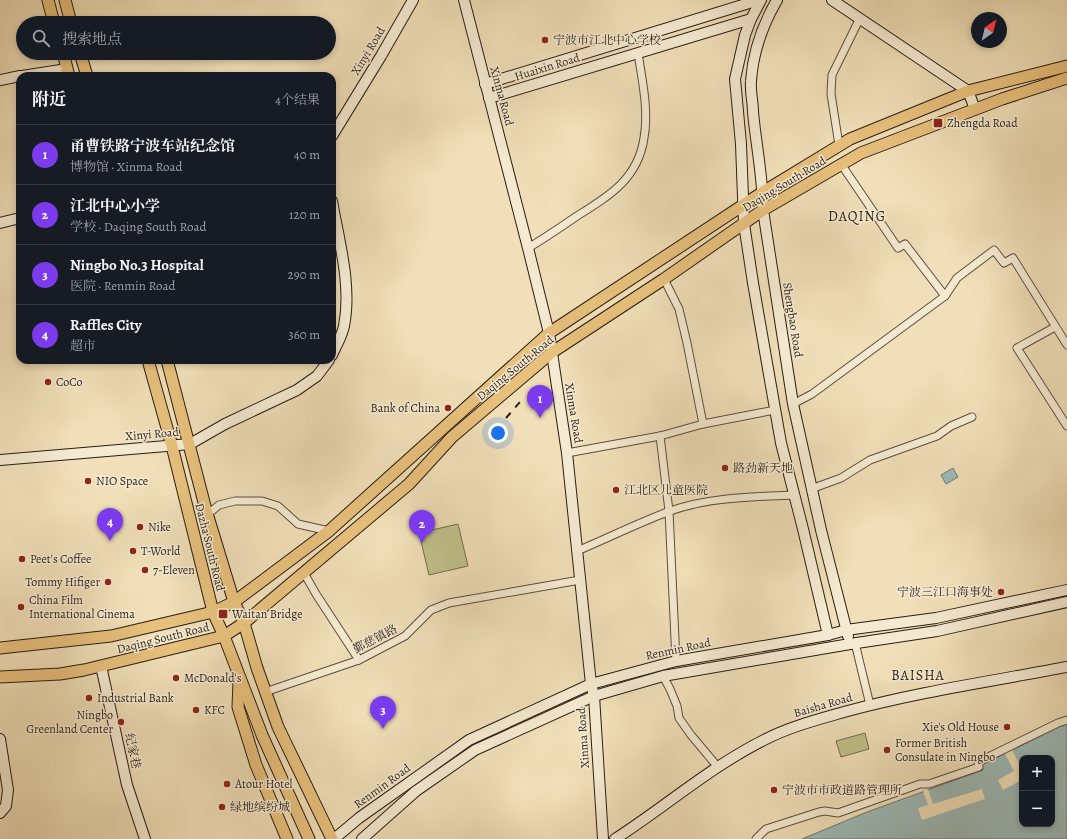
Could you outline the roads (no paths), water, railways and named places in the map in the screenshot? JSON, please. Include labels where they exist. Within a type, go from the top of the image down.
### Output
[{"type":"main road","points":[[48,0],[52,16]]},
{"type":"main road","points":[[65,0],[69,16]]},
{"type":"main road","points":[[65,60],[68,72]]},
{"type":"main road","points":[[82,60],[86,72]]},
{"type":"main road","name":"Daqing South Road","points":[[0,648],[111,636],[213,612],[234,602],[329,530],[549,333],[763,192],[850,139],[968,91],[1067,66]]},
{"type":"main road","name":"Daqing South Road","points":[[0,677],[60,674],[84,670],[224,636],[244,623],[409,484],[452,437],[552,352],[664,279],[763,210],[861,153],[1002,99],[1067,78]]},
{"type":"main road","points":[[1027,92],[1067,84]]},
{"type":"main road","name":"Dazha South Road","points":[[149,364],[172,446],[213,612],[224,636],[262,735],[309,839]]},
{"type":"main road","name":"Dazha South Road","points":[[168,364],[208,514],[234,602],[244,623],[257,668],[278,727],[334,838]]},
{"type":"main road","points":[[257,668],[334,838]]},
{"type":"main road","points":[[239,674],[238,707],[256,765],[287,839]]},
{"type":"street","name":"Xinyi Road","points":[[336,129],[413,0]]},
{"type":"street","name":"Xinma Road","points":[[464,0],[549,333],[567,453],[591,684],[594,696],[603,839]]},
{"type":"street","name":"Huaixin Road","points":[[485,84],[760,0]]},
{"type":"street","points":[[760,0],[745,35],[735,79],[741,144],[742,206],[752,283],[781,444],[828,635]]},
{"type":"street","name":"Shengbao Road","points":[[777,0],[765,21],[757,42],[751,82],[756,140],[763,192],[763,210],[793,404],[811,489],[846,630],[852,644]]},
{"type":"street","points":[[832,0],[968,91],[975,109]]},
{"type":"street","name":"Huaixin Road","points":[[489,98],[751,18]]},
{"type":"street","points":[[839,145],[831,94],[832,75],[860,18]]},
{"type":"street","points":[[528,248],[617,189],[632,171],[642,148],[645,127],[645,103],[638,53]]},
{"type":"street","points":[[0,80],[16,77]]},
{"type":"street","points":[[841,164],[898,248],[905,244],[945,296]]},
{"type":"street","points":[[0,223],[16,219]]},
{"type":"street","points":[[336,223],[344,266],[346,307],[344,328],[336,346]]},
{"type":"street","points":[[0,229],[16,225]]},
{"type":"street","points":[[793,404],[812,394],[945,296],[957,278],[994,250],[1004,262],[1014,258],[1067,345]]},
{"type":"street","points":[[664,279],[679,309],[703,424]]},
{"type":"street","points":[[1055,326],[1017,348],[1067,426]]},
{"type":"street","name":"Xinyi Road","points":[[0,460],[190,444],[225,424],[296,390],[317,376],[326,364]]},
{"type":"street","points":[[567,453],[660,436],[703,424],[775,410]]},
{"type":"street","points":[[811,489],[841,478],[870,460],[937,436],[950,426],[972,417]]},
{"type":"street","points":[[660,436],[669,512],[676,662]]},
{"type":"street","points":[[577,551],[669,512],[699,504],[744,498],[794,495]]},
{"type":"street","points":[[208,514],[219,505],[235,501],[262,501],[278,506],[298,524],[329,530]]},
{"type":"street","points":[[304,573],[359,660]]},
{"type":"street","name":"鄞慈镇路","points":[[268,691],[359,660],[405,636],[431,610],[449,603],[580,580]]},
{"type":"street","name":"Renmin Road","points":[[334,838],[359,818],[469,740],[591,684],[676,662],[828,635],[846,630],[936,618],[1067,590]]},
{"type":"street","name":"Renmin Road","points":[[362,839],[416,791],[476,750],[594,696],[663,676],[937,630],[1067,602]]},
{"type":"street","points":[[852,644],[870,705]]},
{"type":"street","name":"纪家巷","points":[[101,666],[126,785],[145,839]]},
{"type":"street","name":"Baisha Road","points":[[615,839],[718,766],[764,740],[800,725],[870,705],[1067,667]]},
{"type":"street","points":[[663,676],[677,706],[679,718],[691,735],[718,766]]},
{"type":"street","points":[[756,839],[766,829],[825,811],[842,811],[920,784],[929,784],[979,767],[978,762],[1058,722],[1067,720]]},
{"type":"street","points":[[0,739],[8,790],[6,806],[0,814]]},
{"type":"water","points":[[953,468],[958,477],[946,484],[941,475]]},
{"type":"water","points":[[1067,722],[1067,839],[802,839],[867,812],[983,770],[982,765]]},
{"type":"railway","points":[[506,418],[520,402]]},
{"type":"place","name":"宁波市江北中心学校","points":[[545,40]]},
{"type":"place","name":"Zhengda Road","points":[[938,123]]},
{"type":"place","name":"CoCo","points":[[48,382]]},
{"type":"place","name":"Bank of China","points":[[448,408]]},
{"type":"place","name":"甬曹铁路宁波车站纪念馆","points":[[540,418]]},
{"type":"place","name":"路劲新天地","points":[[725,468]]},
{"type":"place","name":"NIO Space","points":[[88,481]]},
{"type":"place","name":"江北区儿童医院","points":[[616,490]]},
{"type":"place","name":"Nike","points":[[140,527]]},
{"type":"place","name":"Raffles City","points":[[110,541]]},
{"type":"place","name":"江北中心小学","points":[[422,543]]},
{"type":"place","name":"T-World","points":[[133,551]]},
{"type":"place","name":"Peet's Coffee","points":[[22,559]]},
{"type":"place","name":"7-Eleven","points":[[145,570]]},
{"type":"place","name":"Tommy Hifiger","points":[[108,582]]},
{"type":"place","name":"宁波三江口海事处","points":[[1001,592]]},
{"type":"place","name":"China Film International Cinema","points":[[21,607]]},
{"type":"place","name":"Waitan Bridge","points":[[223,614]]},
{"type":"place","name":"McDonald's","points":[[176,678]]},
{"type":"place","name":"Industrial Bank","points":[[89,698]]},
{"type":"place","name":"KFC","points":[[196,710]]},
{"type":"place","name":"Ningbo Greenland Center","points":[[121,722]]},
{"type":"place","name":"Xie's Old House","points":[[1007,727]]},
{"type":"place","name":"Ningbo No.3 Hospital","points":[[383,729]]},
{"type":"place","name":"Former British Consulate in Ningbo","points":[[887,750]]},
{"type":"place","name":"Atour Hotel","points":[[227,784]]},
{"type":"place","name":"宁波市市政道路管理所","points":[[774,790]]},
{"type":"place","name":"绿地缤纷城","points":[[222,807]]},
{"type":"district","name":"DAQING","points":[[857,216]]},
{"type":"district","name":"BAISHA","points":[[918,675]]}]
